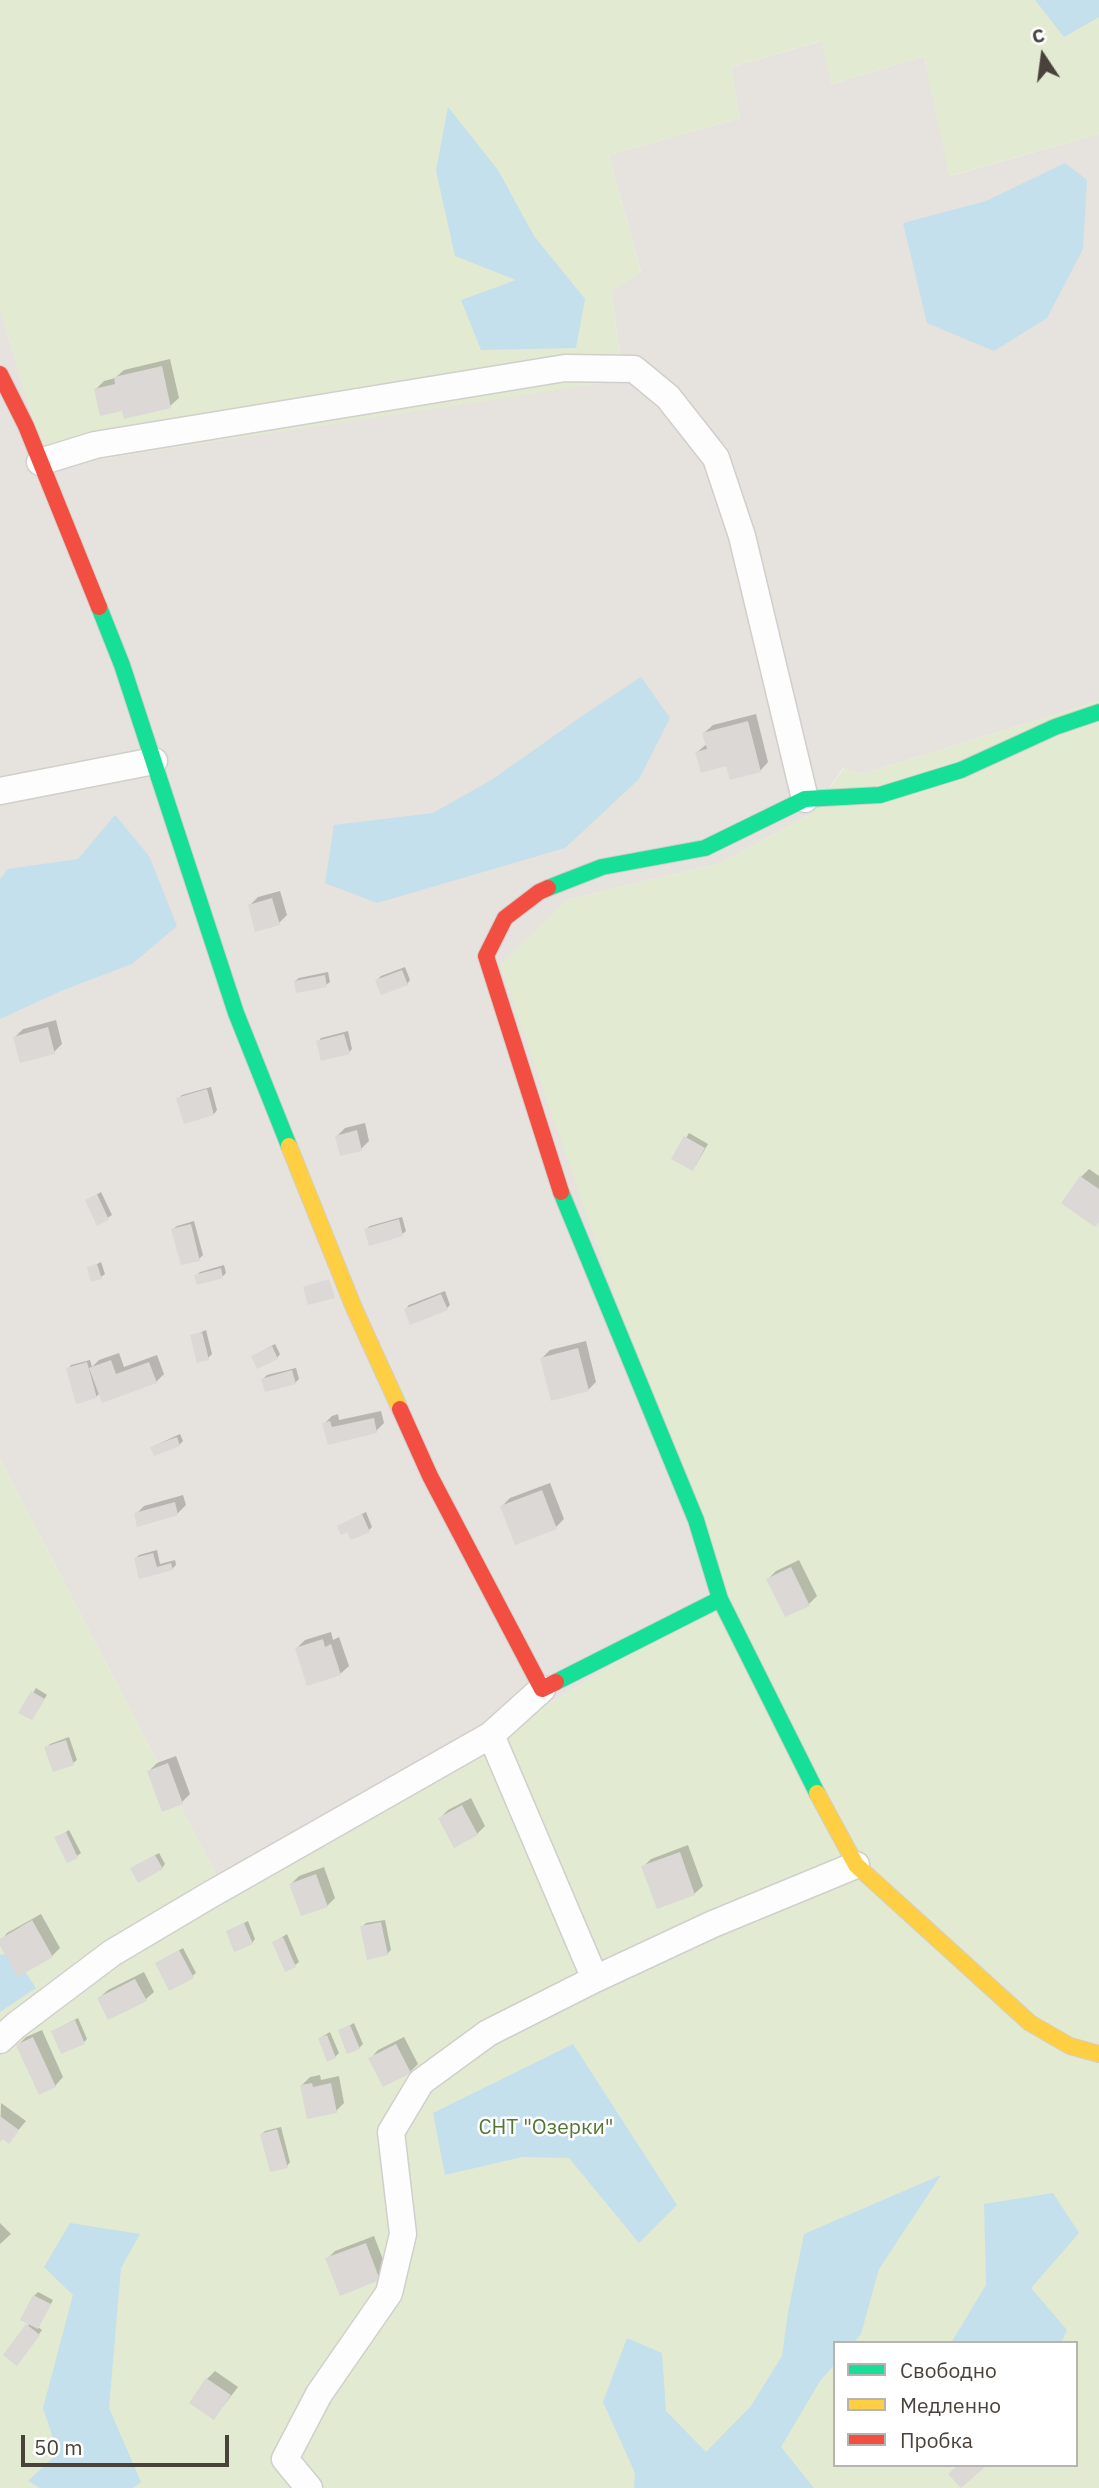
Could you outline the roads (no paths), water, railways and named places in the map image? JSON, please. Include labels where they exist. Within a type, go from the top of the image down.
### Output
[{"type":"street","points":[[40,462],[95,445],[565,368],[634,369],[668,397],[716,458],[742,536],[805,799]]},
{"type":"street","points":[[0,374],[26,426],[122,665],[236,1013],[354,1308],[430,1476],[542,1689]]},
{"type":"street","points":[[1099,712],[1055,727],[961,770],[880,794],[805,799],[705,848],[602,867],[539,892],[505,918],[486,956],[554,1176],[696,1520],[720,1599],[804,1770],[856,1865],[1030,2023],[1070,2046],[1099,2054]]},
{"type":"street","points":[[0,792],[154,761]]},
{"type":"street","points":[[0,2040],[112,1953],[219,1889],[491,1735],[542,1689],[720,1599]]},
{"type":"street","points":[[491,1735],[595,1979]]},
{"type":"street","points":[[309,2488],[285,2459],[319,2394],[389,2293],[404,2235],[391,2132],[421,2082],[488,2033],[595,1979],[713,1924],[856,1865]]},
{"type":"water","points":[[1035,0],[1099,0],[1099,17],[1064,37]]},
{"type":"water","points":[[448,107],[498,170],[534,236],[585,299],[576,348],[481,350],[461,300],[516,280],[455,256],[436,171]]},
{"type":"water","points":[[1065,163],[1087,180],[1083,249],[1047,318],[994,351],[927,323],[903,223],[986,201]]},
{"type":"water","points":[[641,677],[670,718],[639,779],[565,848],[377,903],[325,883],[334,825],[433,813],[493,779]]},
{"type":"water","points":[[115,815],[149,856],[177,926],[132,964],[61,991],[0,1019],[0,879],[8,869],[78,859]]},
{"type":"water","points":[[12,1952],[36,1988],[0,2012],[0,1955]]},
{"type":"water","points":[[573,2044],[677,2205],[639,2243],[569,2158],[522,2157],[445,2175],[433,2113]]},
{"type":"water","points":[[941,2175],[879,2269],[861,2334],[855,2341],[833,2341],[833,2366],[820,2381],[781,2447],[814,2488],[634,2488],[635,2473],[603,2402],[627,2338],[662,2353],[666,2411],[706,2452],[751,2406],[782,2356],[804,2234]]},
{"type":"water","points":[[1053,2193],[1079,2233],[1031,2288],[1067,2330],[1062,2341],[952,2341],[986,2285],[984,2204]]},
{"type":"water","points":[[70,2223],[140,2234],[121,2268],[109,2408],[141,2482],[133,2488],[40,2488],[28,2481],[58,2453],[43,2408],[73,2295],[44,2267]]},
{"type":"park label","name":"СНТ \"Озерки\"","points":[[546,2128]]}]
